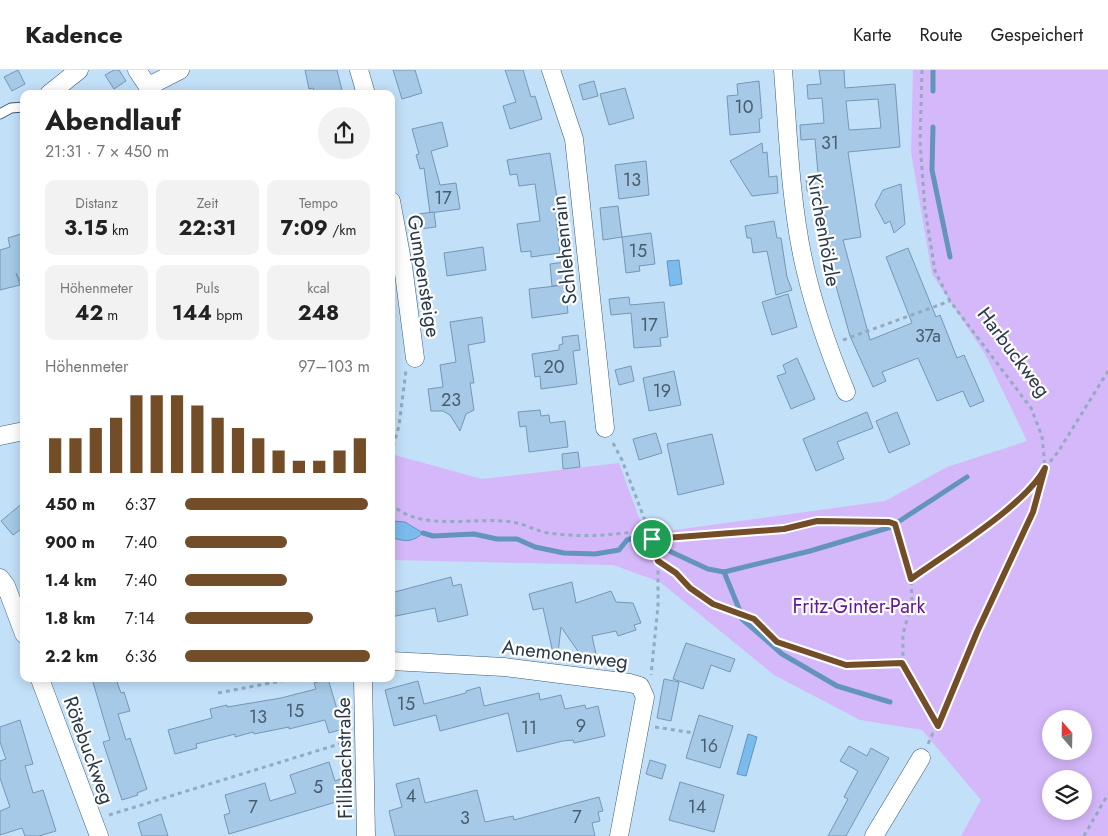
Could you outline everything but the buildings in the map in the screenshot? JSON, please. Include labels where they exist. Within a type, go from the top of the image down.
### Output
[{"type":"street","points":[[54,90],[79,70]]},
{"type":"street","points":[[137,70],[151,90],[180,70]]},
{"type":"street","points":[[359,70],[365,90]]},
{"type":"street","name":"Schlehenrain","points":[[551,70],[574,139],[605,428]]},
{"type":"street","name":"Kirchenhölzle","points":[[783,70],[793,186],[803,258],[826,346],[846,392]]},
{"type":"street","name":"Gumpensteige","points":[[395,223],[403,266],[415,358]]},
{"type":"street","points":[[0,436],[20,431]]},
{"type":"street","points":[[0,578],[6,586],[20,623]]},
{"type":"street","name":"Anemonenweg","points":[[395,661],[504,667],[630,683],[640,686],[644,697],[619,836]]},
{"type":"street","name":"Rötebuckweg","points":[[41,682],[95,828]]},
{"type":"street","name":"Fillibachstraße","points":[[363,682],[366,736],[366,836]]},
{"type":"street","points":[[874,836],[921,758]]},
{"type":"lane","points":[[0,114],[11,108],[20,107]]},
{"type":"path","name":"Harbuckweg","points":[[921,758],[938,726],[977,632],[1033,512],[1045,468],[1042,436],[1032,408],[950,301],[935,272],[925,209],[920,142],[922,70]]},
{"type":"path","points":[[852,336],[950,301]]},
{"type":"path","points":[[395,440],[399,426],[404,373],[415,358]]},
{"type":"path","points":[[911,579],[999,516],[1039,480],[1108,371]]},
{"type":"path","points":[[605,428],[622,460],[652,539],[658,561],[658,606],[652,670],[644,697]]},
{"type":"path","points":[[395,509],[424,520],[512,522],[546,532],[565,535],[615,535],[647,530]]},
{"type":"path","points":[[652,539],[784,529],[817,521],[889,522],[895,524],[911,579],[912,601],[902,634],[902,663],[938,726]]},
{"type":"path","points":[[658,561],[676,573],[690,588],[713,604],[754,619],[777,642],[846,665],[902,663]]},
{"type":"path","points":[[218,693],[276,682]]},
{"type":"path","points":[[640,725],[694,733]]},
{"type":"path","points":[[95,828],[366,736]]},
{"type":"path","points":[[1084,836],[1108,794]]},
{"type":"green space","name":"Fritz-Ginter-Park","points":[[913,70],[1108,70],[1108,836],[961,836],[981,800],[922,730],[860,720],[774,675],[660,582],[613,565],[395,560],[395,455],[482,479],[619,463],[645,534],[885,501],[947,467],[1027,441],[985,354],[932,274],[911,152]]},
{"type":"water","points":[[679,260],[682,284],[670,286],[667,261]]},
{"type":"water","points":[[395,521],[405,522],[423,533],[416,538],[402,540],[395,538]]},
{"type":"water","points":[[748,734],[757,737],[746,776],[737,774]]},
{"type":"waterway","points":[[933,70],[933,91]]},
{"type":"waterway","points":[[933,127],[932,170],[950,257]]},
{"type":"waterway","points":[[898,522],[967,477]]},
{"type":"waterway","points":[[667,550],[708,569],[724,572],[810,551],[891,527]]},
{"type":"waterway","points":[[423,533],[433,536],[474,534],[497,539],[517,539],[535,547],[564,553],[595,554],[619,550],[627,540],[643,535]]},
{"type":"waterway","points":[[724,572],[740,611]]},
{"type":"waterway","points":[[742,619],[782,654],[837,686],[890,702]]},
{"type":"route","points":[[1045,468],[1033,512],[977,632],[938,726],[902,663],[846,665],[777,642],[754,619],[713,604],[690,588],[676,573],[658,561],[652,539],[784,529],[817,521],[889,522],[895,524],[911,579],[999,516],[1039,480],[1045,468]]}]
